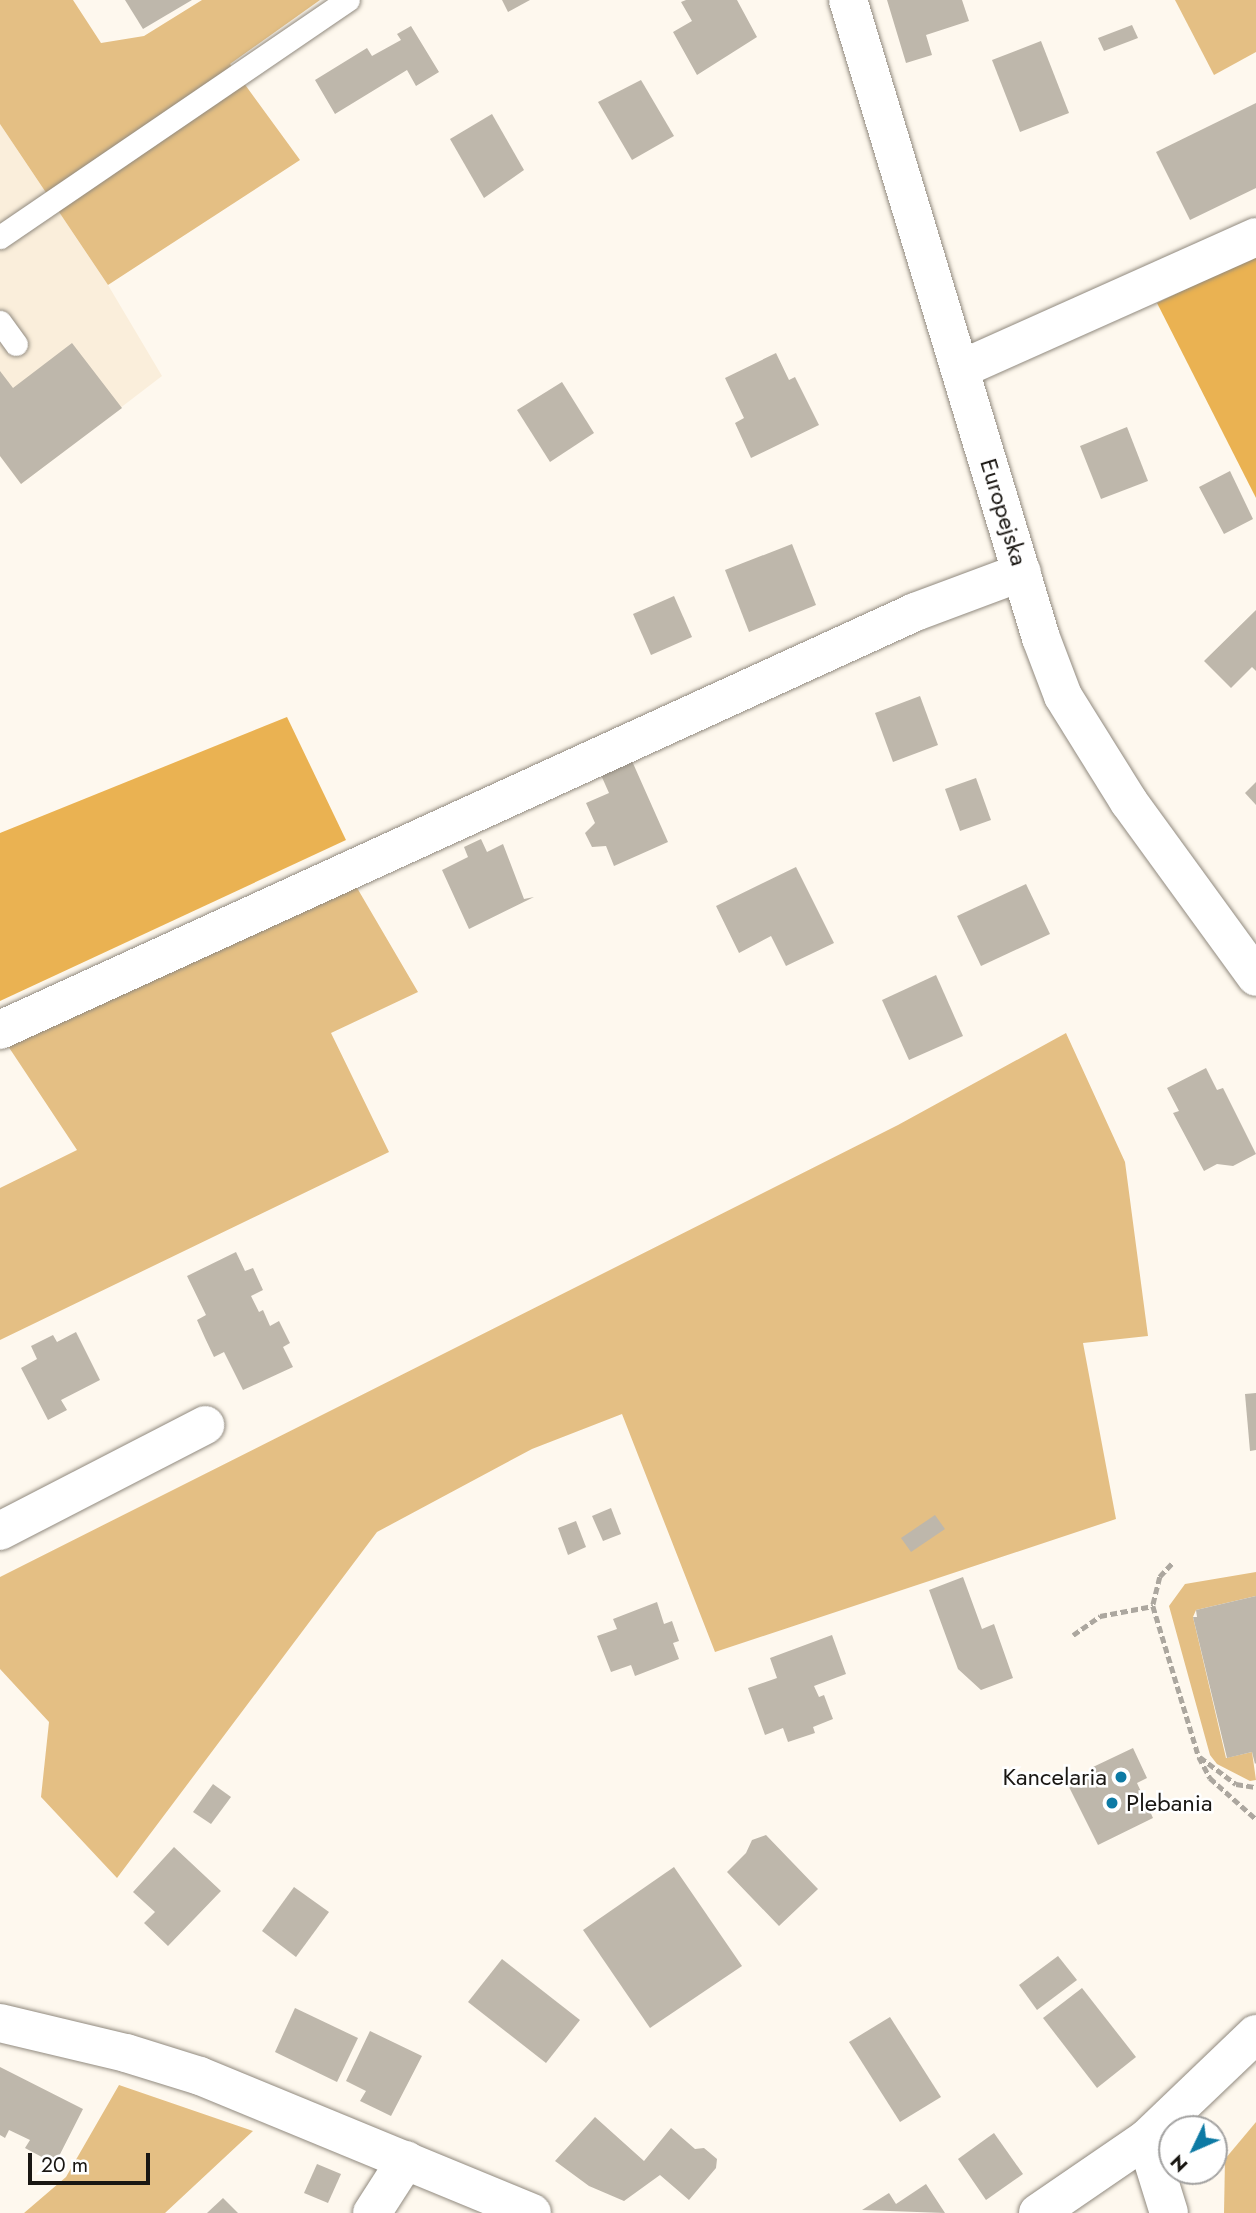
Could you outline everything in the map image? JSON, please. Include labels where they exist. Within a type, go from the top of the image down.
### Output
[{"type":"street","name":"Europejska","points":[[848,0],[1022,572],[1063,696],[1094,749],[1174,867],[1256,977]]},
{"type":"street","points":[[961,369],[1256,237]]},
{"type":"street","points":[[0,1030],[915,612],[1022,572]]},
{"type":"street","points":[[0,1531],[205,1425]]},
{"type":"street","points":[[0,2023],[126,2053],[200,2076],[532,2213]]},
{"type":"street","points":[[1038,2213],[1146,2139],[1256,2034]]},
{"type":"street","points":[[1146,2139],[1169,2213]]},
{"type":"street","points":[[372,2213],[406,2160]]},
{"type":"lane","points":[[0,237],[348,0]]},
{"type":"lane","points":[[0,322],[16,344]]},
{"type":"path","points":[[1172,1564],[1160,1577],[1153,1606],[1199,1756],[1210,1778],[1256,1819]]},
{"type":"path","points":[[1073,1635],[1100,1616],[1153,1606]]},
{"type":"path","points":[[1199,1756],[1236,1784],[1256,1787]]},
{"type":"shaded area","points":[[0,0],[73,0],[101,43],[144,36],[202,0],[320,0],[230,64],[300,160],[108,285],[0,124]]},
{"type":"shaded area","points":[[1175,0],[1256,0],[1256,52],[1214,75]]},
{"type":"shaded area","points":[[0,124],[108,285],[162,376],[21,484],[0,456]]},
{"type":"shaded area","points":[[1256,255],[1256,498],[1157,303]]},
{"type":"shaded area","points":[[287,717],[346,840],[0,1001],[0,833]]},
{"type":"shaded area","points":[[353,881],[418,992],[331,1033],[389,1152],[0,1340],[0,1188],[77,1150],[6,1043]]},
{"type":"shaded area","points":[[1066,1033],[1125,1162],[1148,1336],[1083,1343],[1116,1519],[715,1652],[622,1414],[532,1449],[377,1532],[117,1878],[41,1797],[49,1722],[0,1669],[0,1577],[898,1125]]},
{"type":"shaded area","points":[[1256,1572],[1256,1596],[1196,1610],[1193,1617],[1226,1758],[1252,1752],[1256,1780],[1250,1781],[1217,1764],[1210,1755],[1169,1606],[1185,1584]]},
{"type":"shaded area","points":[[119,2085],[253,2131],[165,2213],[24,2213],[66,2177]]},
{"type":"shaded area","points":[[1256,2122],[1256,2213],[1224,2213],[1228,2155]]},
{"type":"building","points":[[125,0],[192,0],[143,29]]},
{"type":"building","points":[[502,0],[530,0],[508,12]]},
{"type":"building","points":[[737,0],[757,37],[697,75],[673,32],[692,21],[681,2]]},
{"type":"building","points":[[887,0],[962,0],[969,21],[926,35],[932,55],[906,63]]},
{"type":"building","points":[[1132,25],[1138,38],[1104,51],[1098,38]]},
{"type":"building","points":[[411,26],[439,72],[416,86],[407,70],[335,114],[315,80],[367,48],[372,56],[401,40],[397,34]]},
{"type":"building","points":[[1041,41],[1069,113],[1020,132],[992,60]]},
{"type":"building","points":[[641,80],[674,136],[632,160],[598,102]]},
{"type":"building","points":[[1256,103],[1256,188],[1190,220],[1156,152]]},
{"type":"building","points":[[492,114],[524,170],[484,198],[450,139]]},
{"type":"building","points":[[72,343],[122,408],[21,484],[0,456],[0,371],[13,388]]},
{"type":"building","points":[[776,353],[789,380],[795,377],[819,425],[751,458],[735,423],[744,418],[725,378]]},
{"type":"building","points":[[562,382],[594,433],[550,462],[517,410]]},
{"type":"building","points":[[1127,427],[1148,481],[1101,499],[1080,446]]},
{"type":"building","points":[[1230,471],[1253,519],[1224,534],[1199,487]]},
{"type":"building","points":[[792,544],[816,605],[749,632],[725,570]]},
{"type":"building","points":[[674,596],[692,637],[651,655],[633,614]]},
{"type":"building","points":[[1256,610],[1256,671],[1252,667],[1231,688],[1204,661]]},
{"type":"building","points":[[920,696],[938,745],[893,762],[875,713]]},
{"type":"building","points":[[632,761],[668,842],[614,866],[606,846],[592,847],[585,833],[595,823],[586,803],[609,793],[601,775]]},
{"type":"building","points":[[976,778],[991,820],[960,831],[945,789]]},
{"type":"building","points":[[1256,782],[1256,805],[1245,793]]},
{"type":"building","points":[[481,839],[487,852],[503,844],[524,899],[534,897],[469,929],[442,870],[468,857],[464,847]]},
{"type":"building","points":[[796,867],[834,943],[786,966],[771,936],[739,953],[716,906]]},
{"type":"building","points":[[1026,884],[1050,934],[981,966],[957,916]]},
{"type":"building","points":[[936,975],[963,1036],[909,1060],[882,1000]]},
{"type":"building","points":[[1206,1068],[1217,1090],[1223,1088],[1256,1154],[1233,1166],[1217,1164],[1204,1171],[1173,1113],[1179,1111],[1167,1088]]},
{"type":"building","points":[[236,1252],[245,1271],[253,1268],[263,1290],[251,1296],[259,1312],[263,1310],[270,1326],[279,1321],[290,1343],[283,1347],[293,1367],[243,1390],[224,1352],[214,1357],[197,1320],[206,1315],[187,1276]]},
{"type":"building","points":[[76,1332],[100,1380],[61,1400],[67,1410],[48,1420],[21,1368],[37,1359],[31,1346],[53,1335],[57,1342]]},
{"type":"building","points":[[1256,1393],[1256,1450],[1250,1451],[1245,1394]]},
{"type":"building","points":[[611,1508],[621,1534],[603,1541],[592,1516]]},
{"type":"building","points":[[935,1515],[945,1529],[911,1552],[901,1538]]},
{"type":"building","points":[[576,1521],[586,1547],[568,1555],[558,1528]]},
{"type":"building","points":[[963,1577],[982,1629],[994,1624],[1013,1678],[981,1690],[958,1669],[929,1590]]},
{"type":"building","points":[[1256,1596],[1255,1764],[1252,1752],[1227,1758],[1193,1617],[1197,1617],[1196,1610]]},
{"type":"building","points":[[657,1602],[664,1624],[672,1621],[679,1641],[673,1643],[679,1659],[635,1676],[631,1665],[611,1672],[597,1636],[617,1629],[613,1619]]},
{"type":"building","points":[[832,1635],[846,1674],[814,1686],[819,1697],[824,1695],[833,1719],[813,1727],[815,1733],[788,1742],[783,1728],[765,1735],[748,1688],[777,1678],[770,1658]]},
{"type":"building","name":"Plebania","points":[[1133,1748],[1147,1778],[1137,1783],[1153,1818],[1098,1845],[1069,1787],[1096,1774],[1093,1767]]},
{"type":"building","points":[[213,1784],[231,1797],[211,1824],[193,1812]]},
{"type":"building","points":[[766,1835],[818,1889],[779,1926],[727,1872],[746,1853],[752,1840]]},
{"type":"building","points":[[174,1847],[221,1891],[168,1946],[144,1923],[155,1912],[133,1892]]},
{"type":"building","points":[[674,1867],[742,1966],[650,2028],[583,1930]]},
{"type":"building","points":[[294,1887],[329,1912],[296,1957],[262,1931]]},
{"type":"building","points":[[1058,1956],[1077,1980],[1037,2010],[1019,1985]]},
{"type":"building","points":[[502,1959],[580,2020],[546,2063],[468,2002]]},
{"type":"building","points":[[1082,1988],[1136,2057],[1097,2088],[1043,2018]]},
{"type":"building","points":[[295,2008],[358,2038],[337,2082],[275,2052]]},
{"type":"building","points":[[890,2017],[941,2097],[900,2122],[849,2042]]},
{"type":"building","points":[[370,2031],[422,2056],[391,2116],[360,2101],[366,2091],[346,2081]]},
{"type":"building","points":[[0,2067],[83,2109],[55,2164],[25,2148],[30,2140],[9,2130],[5,2138],[0,2135]]},
{"type":"building","points":[[595,2117],[644,2161],[671,2128],[695,2149],[704,2148],[717,2159],[716,2168],[689,2200],[660,2175],[624,2201],[589,2186],[555,2161]]},
{"type":"building","points":[[994,2133],[1023,2174],[986,2200],[958,2159]]},
{"type":"building","points":[[317,2164],[341,2174],[328,2203],[304,2193]]},
{"type":"building","points":[[926,2184],[945,2213],[862,2210],[889,2193],[896,2204]]},
{"type":"building","points":[[223,2198],[238,2213],[207,2213]]},
{"type":"place","name":"Kancelaria","points":[[1121,1777]]},
{"type":"place","name":"Plebania","points":[[1112,1803]]}]
